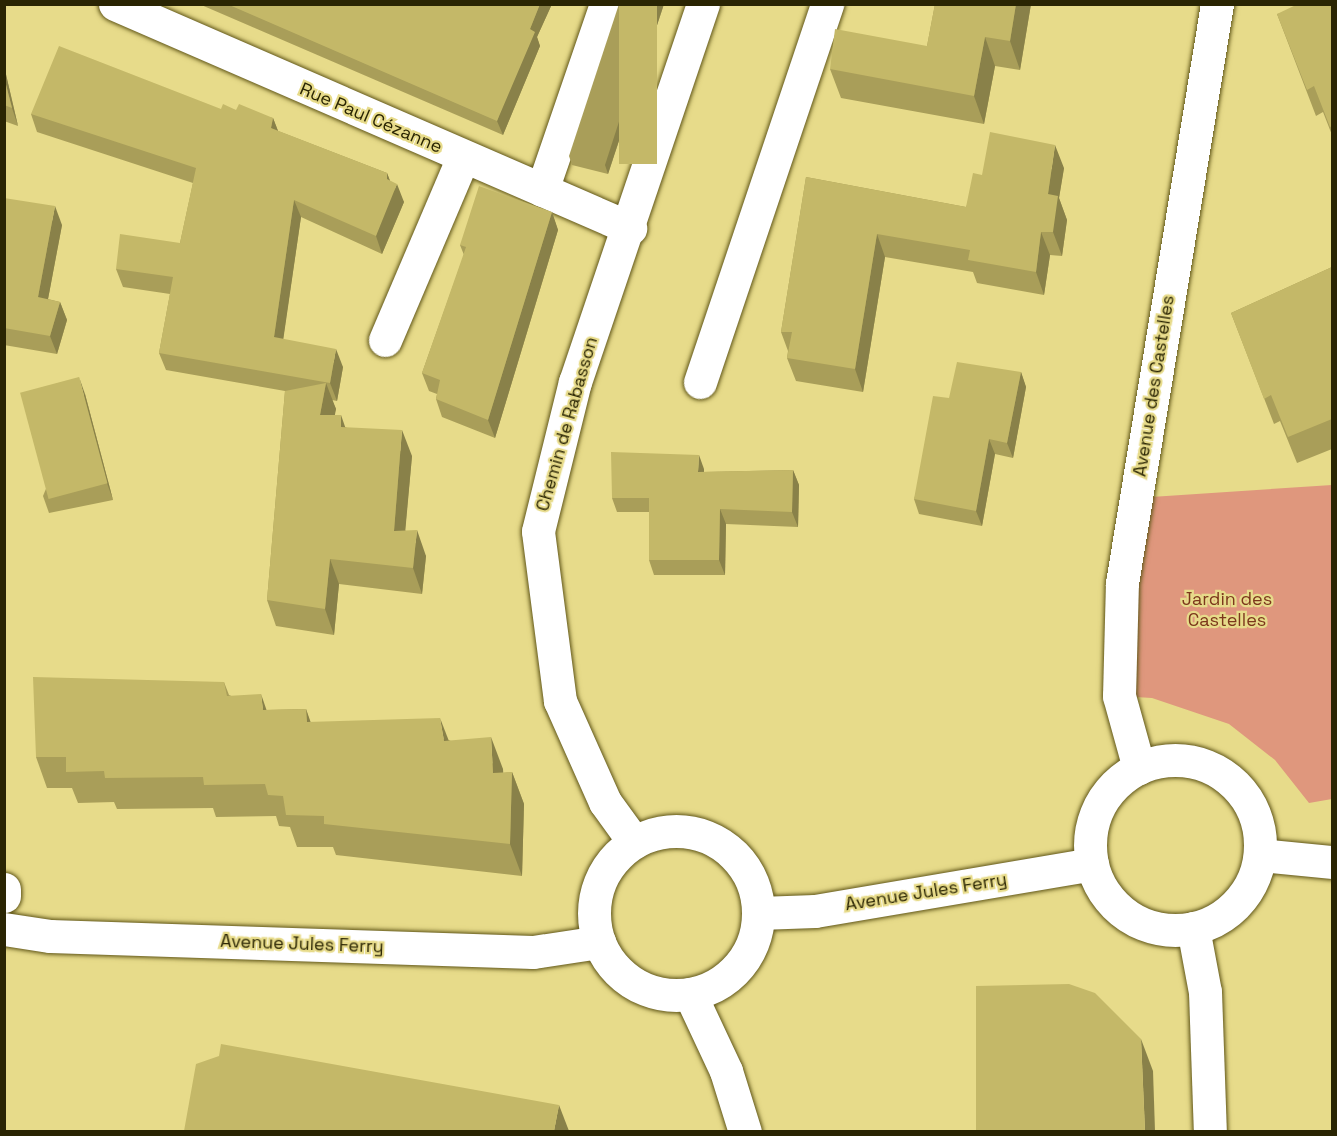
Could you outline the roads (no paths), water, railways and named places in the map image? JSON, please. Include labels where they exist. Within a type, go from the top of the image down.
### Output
[{"type":"street","name":"Rue Paul Cézanne","points":[[115,4],[630,228]]},
{"type":"street","points":[[542,190],[606,4]]},
{"type":"street","name":"Chemin de Rabasson","points":[[634,842],[606,802],[560,701],[538,531],[575,382],[630,228],[703,4]]},
{"type":"street","points":[[700,382],[826,4]]},
{"type":"street","name":"Avenue des Castelles","points":[[1139,768],[1119,696],[1122,583],[1217,4]]},
{"type":"street","points":[[385,340],[463,157]]},
{"type":"street","points":[[1183,760],[1225,775],[1253,810],[1260,855],[1244,894],[1230,910],[1193,928],[1170,930],[1126,914],[1109,899],[1092,864],[1096,815],[1106,796],[1139,768],[1183,760]]},
{"type":"street","points":[[678,830],[722,844],[753,883],[759,913],[747,955],[731,974],[690,994],[665,995],[625,978],[598,942],[593,920],[602,876],[634,842],[678,830]]},
{"type":"street","points":[[1260,855],[1332,861]]},
{"type":"street","name":"Avenue Jules Ferry","points":[[759,913],[815,910],[1092,864]]},
{"type":"street","points":[[4,889],[4,896]]},
{"type":"street","points":[[1193,928],[1205,993],[1210,1131]]},
{"type":"street","name":"Avenue Jules Ferry","points":[[4,929],[50,936],[533,952],[598,942]]},
{"type":"street","points":[[690,994],[726,1071],[745,1131]]},
{"type":"park label","name":"Jardin des Castelles","points":[[1227,610]]}]
